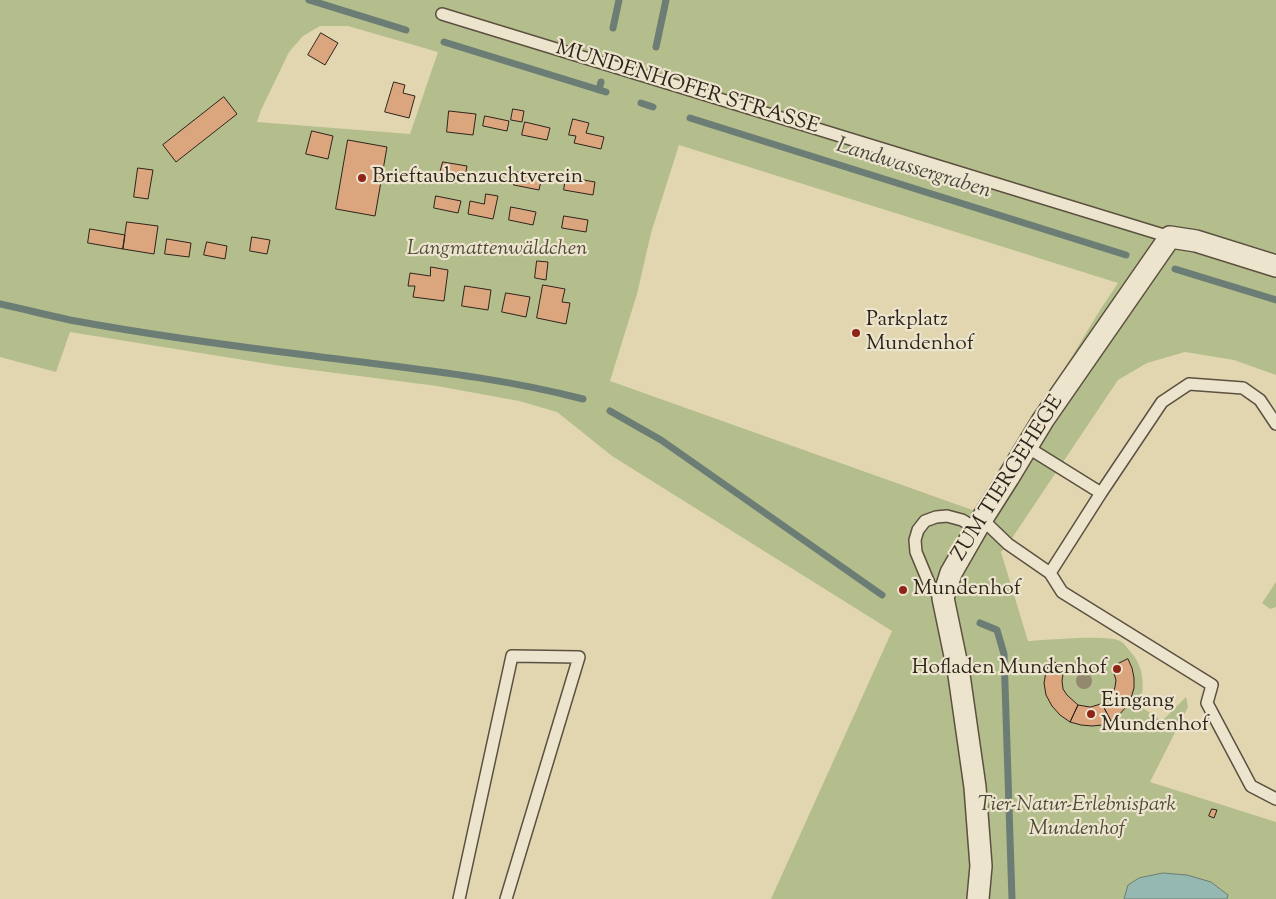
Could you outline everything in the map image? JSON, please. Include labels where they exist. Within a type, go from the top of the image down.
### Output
[{"type":"street","name":"MUNDENHOFER STRASSE","points":[[1170,237],[1196,241],[1276,266]]},
{"type":"street","name":"ZUM TIERGEHEGE","points":[[978,899],[981,866],[975,787],[959,676],[943,598],[951,573],[1043,420],[1170,237]]},
{"type":"lane","name":"MUNDENHOFER STRASSE","points":[[442,14],[1170,237]]},
{"type":"lane","points":[[1050,573],[1100,493],[1162,402],[1189,384],[1243,388],[1260,400],[1276,424]]},
{"type":"lane","points":[[1027,447],[1100,493]]},
{"type":"lane","points":[[943,598],[931,588],[916,552],[915,540],[918,530],[925,521],[936,517],[947,516],[979,524],[1050,573],[1062,592],[1212,685],[1207,702],[1251,786],[1276,799]]},
{"type":"lane","points":[[459,899],[512,656],[579,657],[506,899]]},
{"type":"green space","points":[[0,0],[1276,0],[1276,375],[1234,360],[1185,352],[1147,363],[1118,380],[1001,552],[1028,641],[1103,638],[1120,641],[1133,655],[1140,668],[1143,683],[1140,706],[1162,721],[1186,697],[1188,707],[1150,782],[1276,822],[1276,899],[771,899],[892,631],[612,456],[557,412],[519,401],[437,386],[281,366],[70,332],[56,372],[0,357]],"holes":[[[320,26],[348,26],[438,52],[410,134],[257,122],[289,52],[303,36]],[[679,145],[1118,283],[978,512],[610,381],[637,294],[651,233]]]},
{"type":"green space","points":[[1276,582],[1276,607],[1270,609],[1262,603]]},
{"type":"water","points":[[1163,873],[1187,875],[1211,882],[1228,895],[1227,899],[1124,899],[1128,885],[1139,878]]},
{"type":"building","points":[[321,33],[338,43],[325,65],[308,55]]},
{"type":"building","points":[[394,82],[405,85],[403,93],[415,96],[409,118],[385,112]]},
{"type":"building","points":[[224,97],[237,114],[176,162],[163,145]]},
{"type":"building","points":[[513,109],[524,111],[522,122],[511,120]]},
{"type":"building","points":[[449,111],[476,114],[473,135],[447,132]]},
{"type":"building","points":[[485,116],[509,121],[507,131],[483,126]]},
{"type":"building","points":[[573,119],[589,123],[586,133],[604,137],[601,149],[574,143],[576,136],[569,135]]},
{"type":"building","points":[[525,122],[550,128],[547,140],[522,135]]},
{"type":"building","points":[[312,131],[333,136],[328,159],[306,154]]},
{"type":"building","name":"Brieftaubenzuchtverein","points":[[348,140],[387,147],[375,216],[336,209]]},
{"type":"building","points":[[443,162],[467,166],[465,177],[440,173]]},
{"type":"building","points":[[138,168],[153,170],[148,199],[134,197]]},
{"type":"building","points":[[517,172],[542,177],[539,190],[514,185]]},
{"type":"building","points":[[566,177],[595,182],[593,195],[564,190]]},
{"type":"building","points":[[486,194],[498,196],[493,219],[468,214],[470,201],[484,204]]},
{"type":"building","points":[[436,196],[461,201],[458,213],[434,208]]},
{"type":"building","points":[[511,207],[536,212],[533,225],[509,220]]},
{"type":"building","points":[[564,216],[588,220],[586,232],[562,228]]},
{"type":"building","points":[[127,222],[158,226],[154,254],[123,249]]},
{"type":"building","points":[[90,229],[125,235],[123,249],[88,243]]},
{"type":"building","points":[[252,237],[270,240],[267,254],[250,251]]},
{"type":"building","points":[[167,239],[191,243],[189,257],[165,254]]},
{"type":"building","points":[[207,242],[227,246],[225,259],[204,255]]},
{"type":"building","points":[[537,261],[548,262],[546,280],[535,278]]},
{"type":"building","points":[[431,267],[448,270],[444,301],[413,297],[415,286],[408,286],[410,273],[430,276]]},
{"type":"building","points":[[543,285],[565,289],[562,302],[570,303],[566,324],[537,318]]},
{"type":"building","points":[[465,286],[491,290],[488,310],[462,306]]},
{"type":"building","points":[[506,293],[530,297],[526,317],[502,312]]},
{"type":"building","points":[[1128,659],[1132,668],[1134,688],[1126,707],[1111,721],[1102,704],[1113,693],[1115,687],[1116,680],[1112,667]]},
{"type":"building","points":[[1050,660],[1066,668],[1062,681],[1063,689],[1078,705],[1070,722],[1052,706],[1046,695],[1044,683]]},
{"type":"building","name":"Eingang Mundenhof","points":[[1102,704],[1111,721],[1102,725],[1092,726],[1070,722],[1078,705],[1090,707]]},
{"type":"building","points":[[1212,809],[1217,810],[1214,818],[1209,816]]},
{"type":"waterway","name":"Landwassergraben","points":[[309,0],[406,30]]},
{"type":"waterway","points":[[613,28],[619,0]]},
{"type":"waterway","points":[[656,47],[666,0]]},
{"type":"waterway","name":"Landwassergraben","points":[[444,42],[606,92]]},
{"type":"waterway","name":"Landwassergraben","points":[[599,90],[601,82]]},
{"type":"waterway","name":"Landwassergraben","points":[[641,103],[653,107]]},
{"type":"waterway","name":"Landwassergraben","points":[[690,118],[1126,255]]},
{"type":"waterway","name":"Landwassergraben","points":[[1175,269],[1276,300]]},
{"type":"waterway","points":[[0,304],[70,320],[131,331],[483,378],[583,399]]},
{"type":"waterway","points":[[610,411],[661,440],[882,595]]},
{"type":"waterway","points":[[980,623],[997,630],[1004,654],[1012,899]]},
{"type":"place","name":"Brieftaubenzuchtverein","points":[[362,178]]},
{"type":"place","name":"Parkplatz Mundenhof","points":[[856,333]]},
{"type":"place","name":"Mundenhof","points":[[903,590]]},
{"type":"place","name":"Hofladen Mundenhof","points":[[1117,669]]},
{"type":"place","name":"Eingang Mundenhof","points":[[1091,714]]},
{"type":"park label","name":"Langmattenwäldchen","points":[[497,250]]},
{"type":"park label","name":"Tier-Natur-Erlebnispark Mundenhof","points":[[1077,818]]}]
